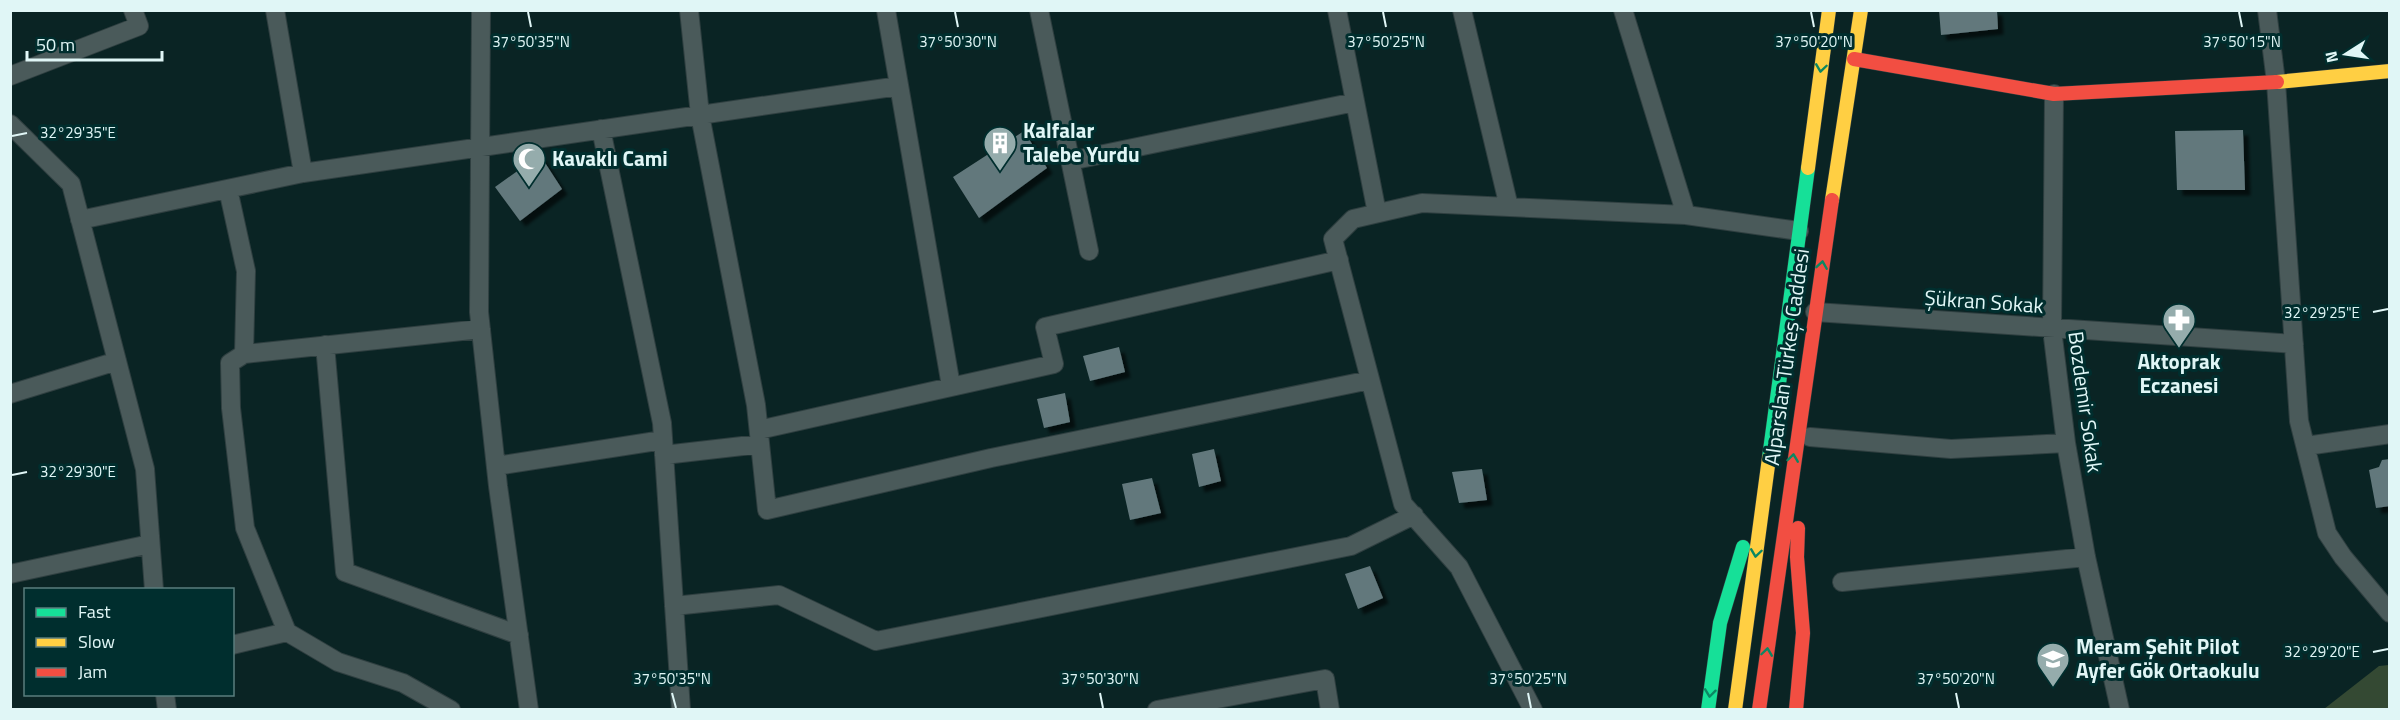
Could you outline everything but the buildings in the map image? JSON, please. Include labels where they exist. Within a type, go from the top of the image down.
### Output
[{"type":"main road","name":"Alparslan Türkeş Caddesi","points":[[1735,710],[1829,10]]},
{"type":"main road","name":"Alparslan Türkeş Caddesi","points":[[1759,710],[1809,351],[1861,10]]},
{"type":"main road","points":[[1854,59],[2054,94],[2276,82],[2390,71]]},
{"type":"main road","points":[[1708,710],[1720,623],[1745,539],[1750,514],[1766,396],[1783,349]]},
{"type":"main road","points":[[1796,710],[1803,633],[1797,539],[1814,399],[1809,351]]},
{"type":"street","points":[[275,10],[303,173]]},
{"type":"street","points":[[481,10],[481,329],[496,466],[529,710]]},
{"type":"street","points":[[689,10],[700,115],[756,405],[767,510],[991,458],[1370,380]]},
{"type":"street","points":[[886,10],[951,386]]},
{"type":"street","points":[[1040,10],[1089,251]]},
{"type":"street","points":[[1337,10],[1377,213]]},
{"type":"street","points":[[1462,10],[1509,207]]},
{"type":"street","points":[[1623,10],[1686,215]]},
{"type":"street","points":[[2267,10],[2276,82],[2299,421],[2327,533],[2343,557],[2390,613]]},
{"type":"street","points":[[10,76],[136,18]]},
{"type":"street","points":[[80,220],[303,173],[899,86]]},
{"type":"street","name":"Bozdemir Sokak","points":[[2054,94],[2052,329],[2066,443],[2086,557],[2120,710]]},
{"type":"street","points":[[1070,161],[1355,102]]},
{"type":"street","points":[[10,124],[71,184],[145,469],[154,588]]},
{"type":"street","points":[[601,129],[662,423],[681,710]]},
{"type":"street","points":[[228,189],[246,271],[244,354]]},
{"type":"street","points":[[1533,710],[1459,567],[1403,504],[1333,239],[1353,219],[1422,203],[1686,215],[1799,231]]},
{"type":"street","points":[[496,466],[760,437],[951,386],[1054,364],[1045,327],[1339,260]]},
{"type":"street","name":"Şükran Sokak","points":[[1815,312],[2294,344]]},
{"type":"street","points":[[451,710],[403,683],[338,662],[287,632],[245,528],[231,408],[230,363],[244,354],[481,329]]},
{"type":"street","points":[[325,345],[345,572],[519,635]]},
{"type":"street","points":[[10,394],[117,361]]},
{"type":"street","points":[[2306,446],[2390,434]]},
{"type":"street","points":[[1810,436],[1951,449],[2066,443]]},
{"type":"street","points":[[674,606],[779,595],[876,641],[1351,546],[1414,515]]},
{"type":"street","points":[[10,574],[150,544]]},
{"type":"street","points":[[1842,582],[2086,557]]},
{"type":"street","points":[[234,645],[287,632]]},
{"type":"street","points":[[1157,710],[1325,679],[1330,710]]},
{"type":"green space","points":[[2389,665],[2389,709],[2324,709],[2379,666]]},
{"type":"traffic: fast","points":[[1769,458],[1808,168]]},
{"type":"traffic: fast","points":[[1708,710],[1720,623],[1743,547]]},
{"type":"traffic: slow","points":[[1808,168],[1829,10]]},
{"type":"traffic: slow","points":[[1832,200],[1861,10]]},
{"type":"traffic: slow","points":[[2277,82],[2390,71]]},
{"type":"traffic: slow","points":[[1735,710],[1769,458]]},
{"type":"traffic: jam","points":[[1854,59],[2054,94],[2277,82]]},
{"type":"traffic: jam","points":[[1759,710],[1832,200]]},
{"type":"traffic: jam","points":[[1796,710],[1803,633],[1797,557],[1798,528]]},
{"type":"place","name":"Kalfalar Talebe Yurdu","points":[[1000,172]]},
{"type":"place","name":"Kavaklı Cami","points":[[529,188]]},
{"type":"place","name":"Aktoprak Eczanesi","points":[[2179,349]]},
{"type":"place","name":"Meram Şehit Pilot Ayfer Gök Ortaokulu","points":[[2053,688]]}]
